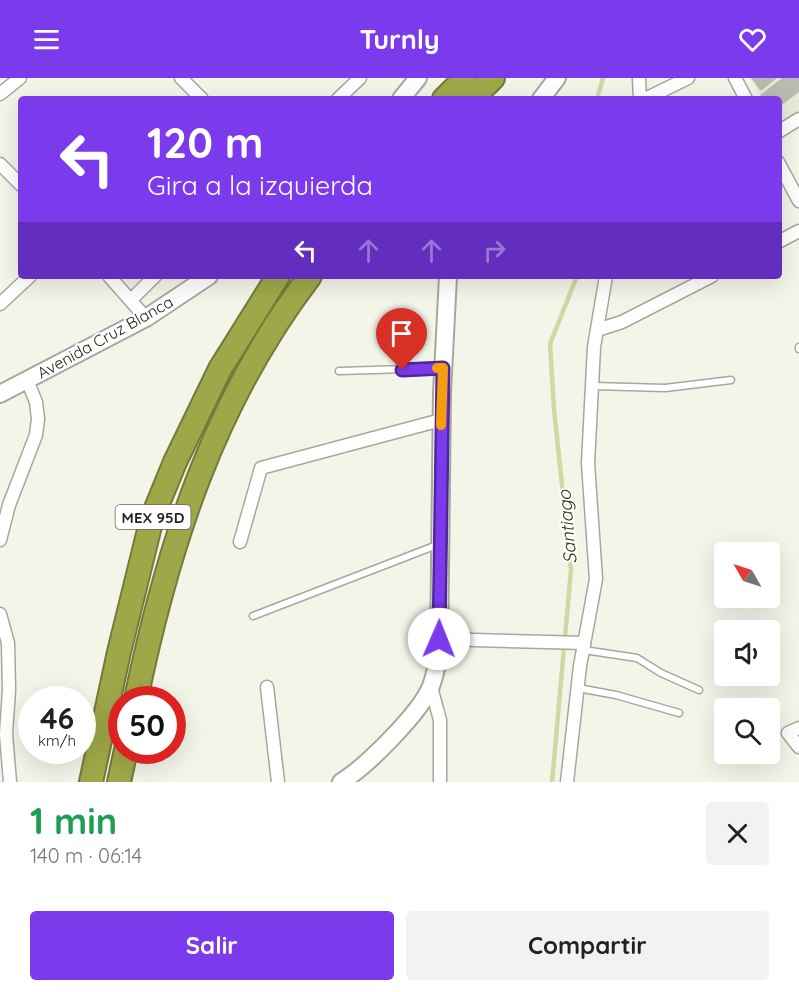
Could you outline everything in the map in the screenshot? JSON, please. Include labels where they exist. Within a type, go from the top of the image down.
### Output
[{"type":"highway","points":[[447,96],[465,78]]},
{"type":"highway","points":[[475,96],[493,78]]},
{"type":"highway","name":"MEX 95D","points":[[92,782],[119,652],[152,518],[175,462],[220,369],[276,279]]},
{"type":"highway","name":"MEX 95D","points":[[139,686],[180,526],[197,476],[252,361],[308,279]]},
{"type":"highway","points":[[119,782],[123,764]]},
{"type":"main road","points":[[403,96],[418,78]]},
{"type":"main road","points":[[543,96],[557,78]]},
{"type":"main road","name":"Avenida Cruz Blanca","points":[[0,394],[146,318],[204,279]]},
{"type":"main road","points":[[341,782],[375,756],[414,711],[431,687],[439,646],[441,420],[448,279]]},
{"type":"street","points":[[0,94],[20,78]]},
{"type":"street","points":[[181,78],[199,96]]},
{"type":"street","points":[[341,96],[360,78]]},
{"type":"street","points":[[639,78],[640,96]]},
{"type":"street","points":[[651,96],[688,78]]},
{"type":"street","points":[[735,78],[744,96]]},
{"type":"street","points":[[782,130],[799,119]]},
{"type":"street","points":[[0,164],[18,182]]},
{"type":"street","points":[[782,169],[799,201]]},
{"type":"street","points":[[782,240],[799,231]]},
{"type":"street","points":[[0,304],[27,279]]},
{"type":"street","points":[[112,279],[146,318]]},
{"type":"street","points":[[131,300],[152,279]]},
{"type":"street","points":[[567,782],[582,645],[596,579],[588,468],[597,330],[606,279]]},
{"type":"street","points":[[597,330],[622,322],[706,279]]},
{"type":"street","points":[[0,540],[9,505],[36,435],[38,419],[36,402],[27,380]]},
{"type":"street","points":[[240,542],[261,468],[441,420]]},
{"type":"street","points":[[0,614],[8,643],[4,691],[10,782]]},
{"type":"street","points":[[439,646],[557,642],[582,645]]},
{"type":"street","points":[[267,687],[278,782]]},
{"type":"street","points":[[431,687],[440,720],[440,782]]},
{"type":"street","points":[[799,728],[788,733],[799,747]]},
{"type":"lane","points":[[339,372],[443,368]]},
{"type":"lane","points":[[592,386],[665,388],[731,380]]},
{"type":"lane","points":[[253,616],[440,544]]},
{"type":"lane","points":[[582,645],[637,658],[661,674],[699,690]]},
{"type":"lane","points":[[578,687],[679,713]]},
{"type":"shaded area","points":[[750,78],[799,78],[799,112],[788,120],[782,118],[782,96],[760,96]]},
{"type":"building","points":[[751,78],[777,78],[761,91]]},
{"type":"building","points":[[782,78],[799,78],[799,92],[782,105],[782,96],[760,95]]},
{"type":"waterway","name":"Santiago","points":[[598,96],[603,78]]},
{"type":"waterway","name":"Santiago","points":[[552,782],[571,570],[554,409],[550,344],[576,279]]},
{"type":"slow traffic","points":[[437,368],[443,368],[441,425]]},
{"type":"route","points":[[402,370],[443,368],[439,639]]}]
